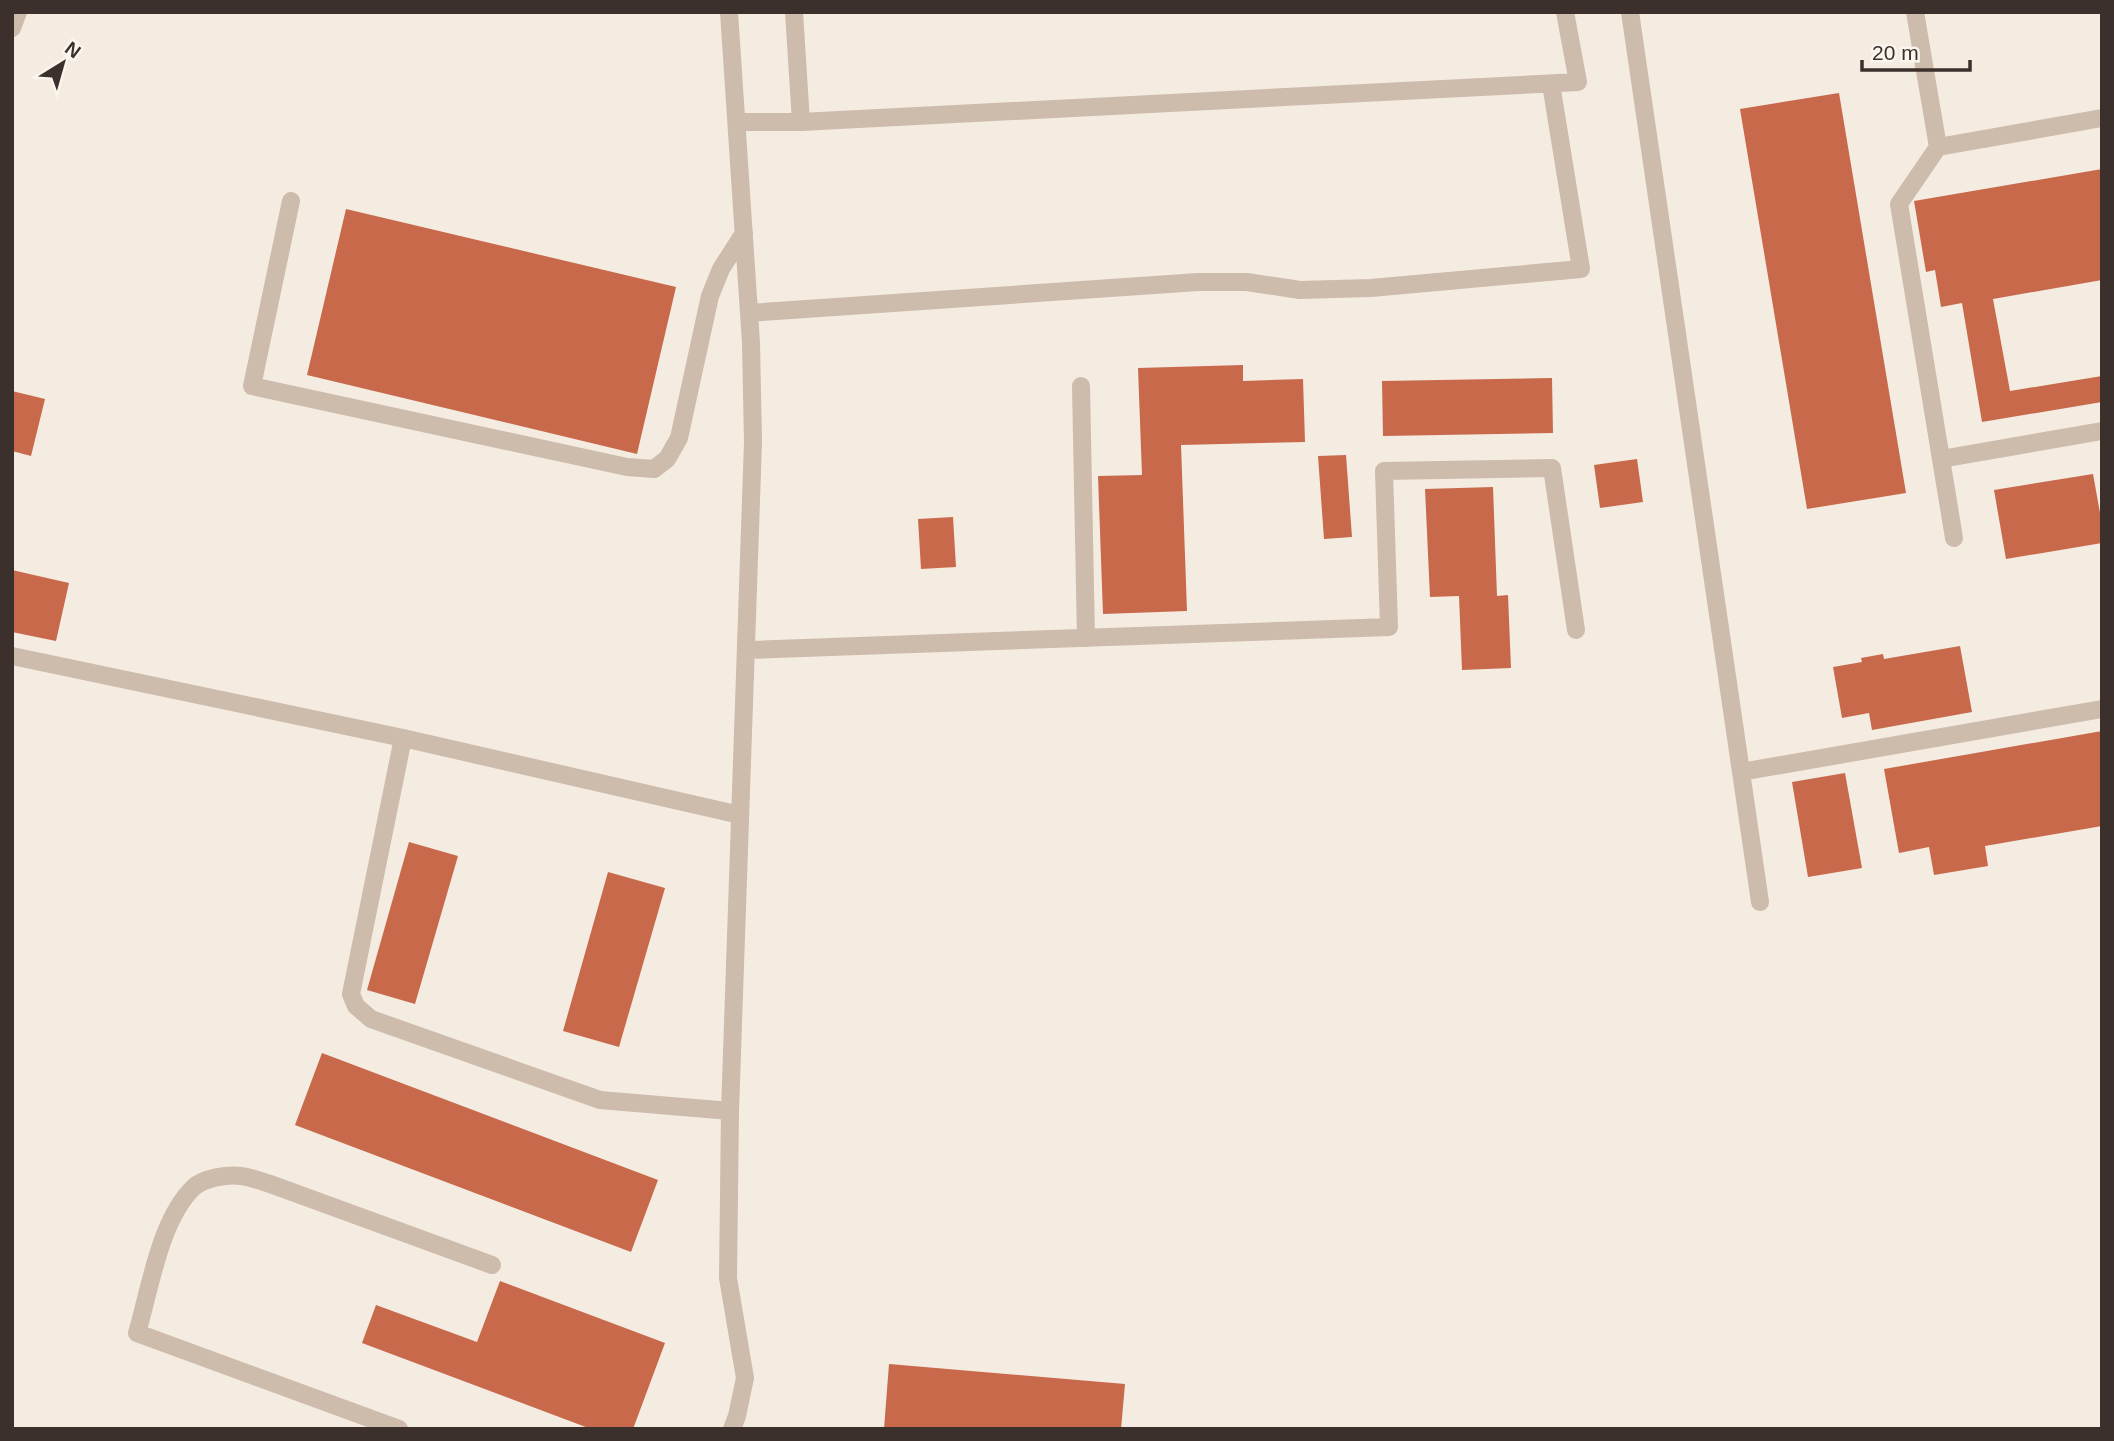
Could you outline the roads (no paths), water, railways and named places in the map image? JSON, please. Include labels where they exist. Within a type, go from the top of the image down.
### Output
[{"type":"lane","points":[[12,28],[18,12]]},
{"type":"lane","points":[[729,12],[749,313],[753,442],[730,1111],[728,1279],[745,1378],[732,1429]]},
{"type":"lane","points":[[794,12],[802,122]]},
{"type":"lane","points":[[737,122],[802,122],[1578,82],[1565,12]]},
{"type":"lane","points":[[1630,12],[1760,902]]},
{"type":"lane","points":[[1915,12],[1938,147],[1899,204],[1954,538]]},
{"type":"lane","points":[[749,313],[1198,282],[1247,282],[1300,290],[1371,288],[1581,269],[1551,84]]},
{"type":"lane","points":[[1938,147],[2102,118]]},
{"type":"lane","points":[[291,201],[252,386],[627,467],[654,469],[667,459],[679,438],[710,296],[721,269],[744,233]]},
{"type":"lane","points":[[1081,386],[1086,638]]},
{"type":"lane","points":[[1941,459],[2102,431]]},
{"type":"lane","points":[[747,650],[1389,628],[1384,471],[1552,468],[1576,630]]},
{"type":"lane","points":[[12,656],[403,738],[740,815]]},
{"type":"lane","points":[[1741,772],[2102,709]]},
{"type":"lane","points":[[403,738],[351,994],[356,1006],[371,1019],[600,1100],[730,1111]]},
{"type":"lane","points":[[399,1429],[137,1333],[163,1242],[179,1205],[197,1185],[218,1177],[240,1175],[492,1265]]}]
